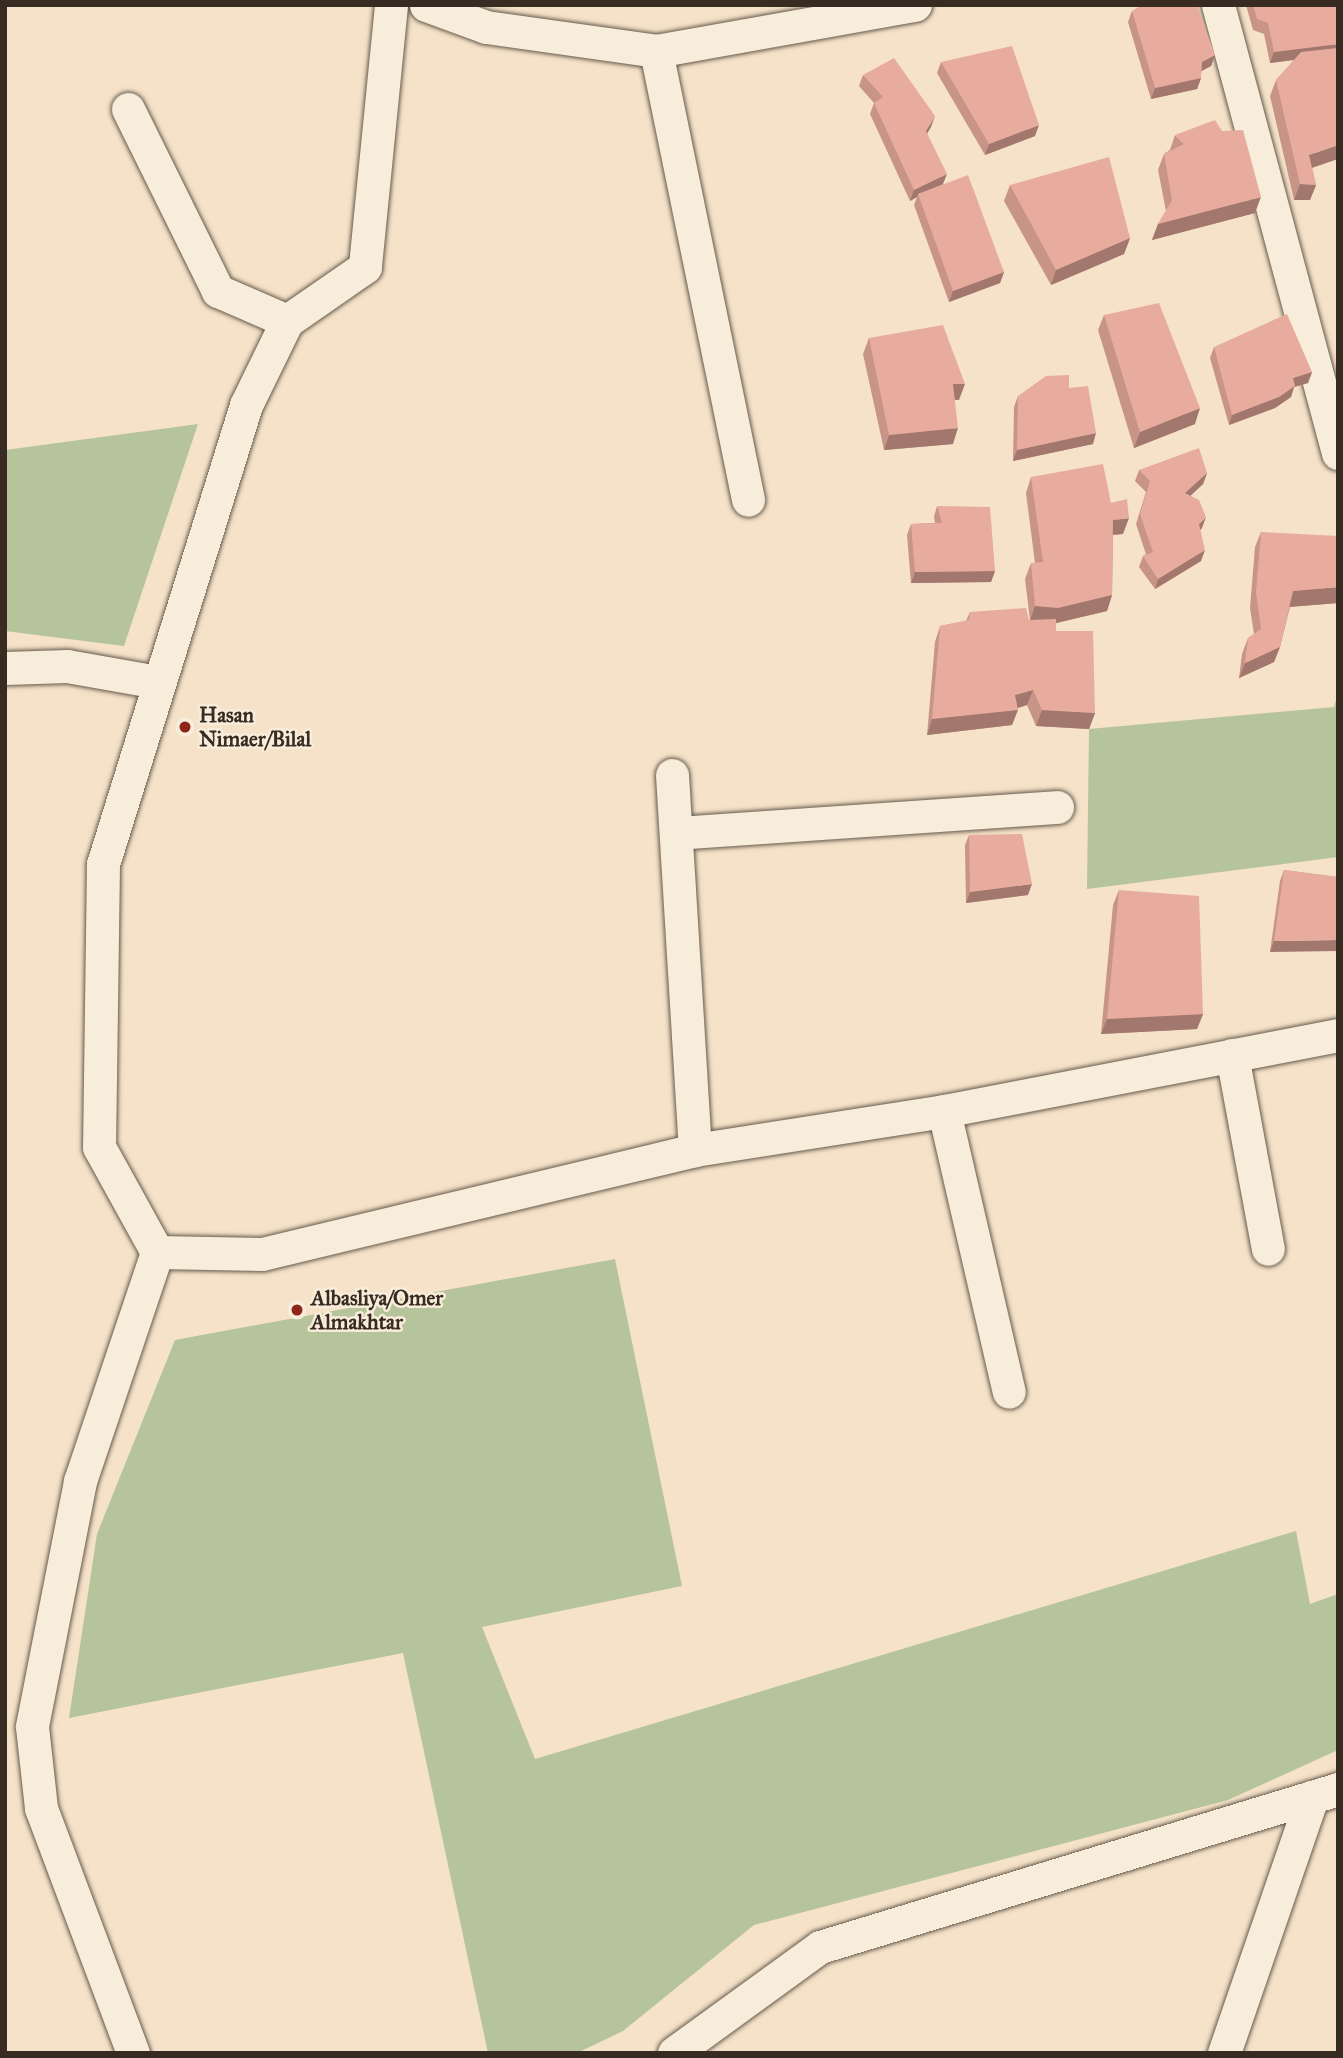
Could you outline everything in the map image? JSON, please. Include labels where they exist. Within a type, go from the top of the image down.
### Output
[{"type":"street","points":[[133,2053],[41,1808],[32,1726],[80,1481],[157,1252],[99,1147],[103,864],[246,405],[288,321],[366,267],[391,5]]},
{"type":"street","points":[[426,5],[486,27],[656,51],[915,5]]},
{"type":"street","points":[[1217,5],[1338,453]]},
{"type":"street","points":[[656,51],[748,500]]},
{"type":"street","points":[[128,109],[218,290],[288,321]]},
{"type":"street","points":[[5,668],[67,666],[158,682]]},
{"type":"street","points":[[672,775],[695,1150]]},
{"type":"street","points":[[676,833],[1057,807]]},
{"type":"street","points":[[157,1252],[262,1254],[695,1150],[944,1111],[1338,1035]]},
{"type":"street","points":[[1232,1055],[1268,1249]]},
{"type":"street","points":[[944,1111],[1009,1392]]},
{"type":"street","points":[[674,2053],[820,1947],[1325,1793]]},
{"type":"street","points":[[1224,2053],[1325,1793]]},
{"type":"green space","points":[[198,424],[124,646],[5,631],[5,450]]},
{"type":"green space","points":[[1338,694],[1338,857],[1087,889],[1089,729],[1334,707]]},
{"type":"green space","points":[[615,1259],[682,1586],[482,1627],[535,1759],[1296,1531],[1310,1604],[1338,1594],[1338,1750],[1228,1800],[754,1925],[623,2031],[577,2053],[488,2053],[403,1653],[69,1718],[97,1534],[175,1340]]},
{"type":"building","points":[[1142,5],[1197,5],[1215,55],[1202,62],[1201,78],[1155,88],[1132,11]]},
{"type":"building","points":[[1253,5],[1338,5],[1338,44],[1274,52],[1268,23],[1257,19]]},
{"type":"building","points":[[1012,46],[1039,125],[989,144],[941,62]]},
{"type":"building","points":[[1338,48],[1338,145],[1309,155],[1316,185],[1300,184],[1276,80],[1301,52]]},
{"type":"building","points":[[894,58],[935,116],[926,131],[947,174],[914,190],[874,103],[883,97],[863,75]]},
{"type":"building","points":[[1215,120],[1222,131],[1243,130],[1261,197],[1158,224],[1172,200],[1164,154],[1184,144],[1175,135]]},
{"type":"building","points":[[1109,157],[1130,238],[1056,270],[1010,185]]},
{"type":"building","points":[[968,175],[1004,272],[953,291],[918,194]]},
{"type":"building","points":[[1159,303],[1200,408],[1140,432],[1104,315]]},
{"type":"building","points":[[1287,314],[1312,372],[1293,378],[1295,386],[1279,397],[1232,415],[1214,347]]},
{"type":"building","points":[[943,325],[965,384],[953,384],[958,428],[889,435],[869,338]]},
{"type":"building","points":[[1069,375],[1069,388],[1088,386],[1096,433],[1017,450],[1018,396],[1046,376]]},
{"type":"building","points":[[1199,448],[1207,473],[1185,493],[1199,500],[1206,517],[1199,524],[1205,550],[1158,579],[1143,556],[1153,552],[1140,514],[1150,481],[1139,470]]},
{"type":"building","points":[[1103,464],[1111,503],[1127,499],[1129,518],[1113,520],[1112,595],[1058,608],[1035,606],[1031,563],[1043,562],[1031,477]]},
{"type":"building","points":[[937,506],[990,507],[995,571],[915,572],[911,524],[942,523]]},
{"type":"building","points":[[1261,532],[1338,536],[1338,587],[1293,591],[1280,647],[1245,663],[1248,638],[1261,629],[1256,592]]},
{"type":"building","points":[[1026,608],[1029,620],[1056,619],[1056,631],[1093,631],[1095,713],[1042,710],[1033,690],[1015,695],[1018,710],[932,719],[940,626],[969,620],[970,612]]},
{"type":"building","points":[[1022,834],[1032,884],[970,892],[969,835]]},
{"type":"building","points":[[1284,870],[1338,877],[1338,940],[1274,941]]},
{"type":"building","points":[[1119,890],[1199,896],[1203,1014],[1107,1019]]},
{"type":"place","name":"Hasan Nimaer/Bilal","points":[[185,727]]},
{"type":"place","name":"Albasliya/Omer Almakhtar","points":[[297,1310]]}]
